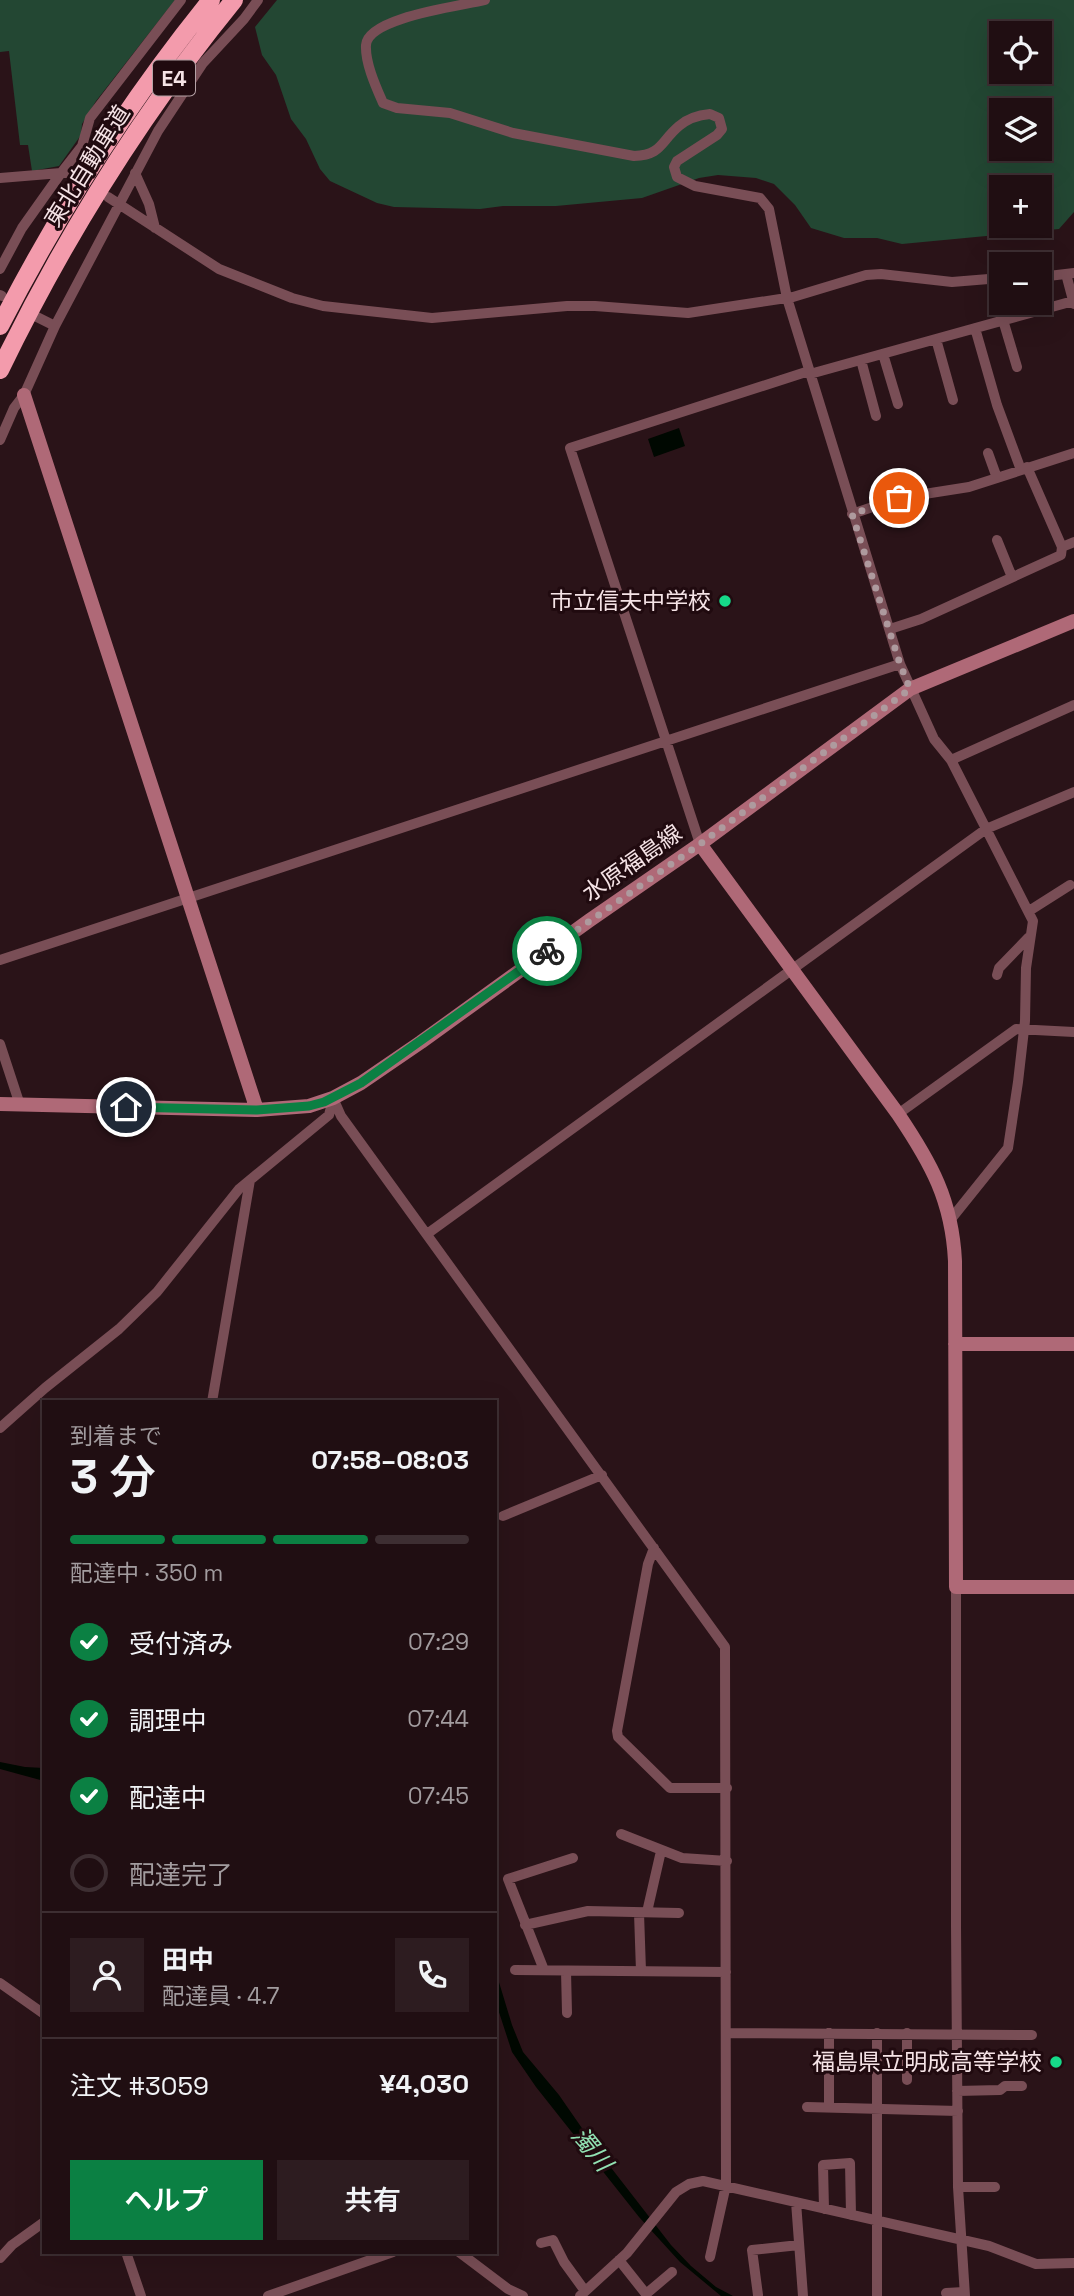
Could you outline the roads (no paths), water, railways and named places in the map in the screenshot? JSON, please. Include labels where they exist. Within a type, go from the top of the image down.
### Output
[{"type":"highway","name":"東北自動車道","points":[[0,326],[69,202],[104,146],[211,0]]},
{"type":"highway","name":"東北自動車道","points":[[0,370],[27,315],[118,159],[160,96],[234,0]]},
{"type":"street","points":[[0,269],[22,228],[66,173],[82,146],[90,118],[181,0]]},
{"type":"street","points":[[0,440],[55,326],[158,131],[194,74],[258,0]]},
{"type":"street","points":[[485,0],[408,18],[381,26],[373,32],[366,45],[383,103],[397,108],[450,113],[513,133],[634,156],[646,155],[659,149],[678,127],[694,118],[715,115],[722,129],[677,161],[674,172],[684,182],[695,186],[748,195],[765,202],[771,218],[787,298],[900,664],[934,739],[951,760],[1033,921],[1026,968],[1024,1029],[1008,1148],[951,1219]]},
{"type":"street","points":[[0,178],[66,173]]},
{"type":"street","points":[[135,173],[149,204],[155,228]]},
{"type":"street","points":[[108,197],[219,269],[292,298],[323,306],[432,318],[568,306],[688,313],[787,298],[866,275],[881,274],[952,282],[989,279]]},
{"type":"street","points":[[946,2293],[964,2294],[958,2187],[955,1261],[951,1219],[935,1171],[898,1114],[700,844],[570,448],[810,372],[1073,303],[1070,273],[1052,275]]},
{"type":"street","points":[[35,316],[55,326]]},
{"type":"street","points":[[1003,320],[1017,367]]},
{"type":"street","points":[[890,629],[921,619],[1061,555],[1062,547],[997,405],[975,328]]},
{"type":"street","points":[[936,339],[953,400]]},
{"type":"street","points":[[883,354],[898,404]]},
{"type":"street","points":[[861,360],[876,416]]},
{"type":"street","points":[[23,395],[257,1110]]},
{"type":"street","points":[[988,453],[997,478]]},
{"type":"street","points":[[852,514],[899,498],[969,487],[1074,453]]},
{"type":"street","points":[[997,540],[1012,577]]},
{"type":"street","points":[[1062,547],[1074,542]]},
{"type":"street","name":"水原福島線","points":[[0,1104],[257,1110],[309,1106],[333,1098],[361,1083],[421,1042],[590,919],[700,844],[910,689],[1074,621]]},
{"type":"street","points":[[0,960],[900,664]]},
{"type":"street","points":[[951,760],[1074,705]]},
{"type":"street","points":[[427,1234],[986,829],[1074,792]]},
{"type":"street","points":[[1029,911],[1070,886]]},
{"type":"street","points":[[997,975],[999,968],[1029,937]]},
{"type":"street","points":[[898,1114],[1016,1029],[1031,1032],[1074,1032]]},
{"type":"street","points":[[0,1044],[20,1105]]},
{"type":"street","points":[[0,1428],[119,1329],[157,1292],[239,1189],[329,1115],[333,1098]]},
{"type":"street","points":[[333,1098],[341,1116],[725,1647],[726,2185],[710,2257]]},
{"type":"street","points":[[212,1400],[250,1179]]},
{"type":"street","points":[[955,1344],[1074,1344]]},
{"type":"street","points":[[503,1516],[602,1475]]},
{"type":"street","points":[[654,1548],[648,1564],[637,1619],[618,1737],[670,1788],[727,1788]]},
{"type":"street","points":[[956,1587],[1074,1587]]},
{"type":"street","points":[[621,1834],[661,1851],[696,1861],[727,1861]]},
{"type":"street","points":[[641,1971],[643,1912],[661,1851]]},
{"type":"street","points":[[544,1970],[508,1879],[573,1858]]},
{"type":"street","points":[[526,1925],[588,1911],[679,1913]]},
{"type":"street","points":[[514,1970],[726,1972]]},
{"type":"street","points":[[566,1970],[567,2013]]},
{"type":"street","points":[[0,1983],[42,2013]]},
{"type":"street","points":[[726,2033],[1032,2035]]},
{"type":"street","points":[[829,2033],[829,2107]]},
{"type":"street","points":[[877,2033],[877,2296]]},
{"type":"street","points":[[906,2033],[907,2080]]},
{"type":"street","points":[[957,2091],[1000,2090],[1005,2086],[1022,2086]]},
{"type":"street","points":[[807,2107],[958,2111]]},
{"type":"street","points":[[824,2209],[823,2165],[850,2163],[851,2215]]},
{"type":"street","points":[[541,2243],[553,2240],[583,2294],[619,2260],[676,2192],[689,2184],[703,2181],[989,2246],[1036,2264],[1074,2263]]},
{"type":"street","points":[[958,2187],[995,2187]]},
{"type":"street","points":[[796,2202],[803,2296]]},
{"type":"street","points":[[0,2258],[12,2245],[42,2223]]},
{"type":"street","points":[[758,2295],[752,2250],[799,2245]]},
{"type":"street","points":[[127,2254],[141,2296]]},
{"type":"street","points":[[268,2296],[387,2254]]},
{"type":"street","points":[[462,2254],[508,2289],[523,2296]]},
{"type":"street","points":[[619,2260],[646,2294],[672,2272]]},
{"type":"water","points":[[679,428],[685,446],[654,457],[648,439]]},
{"type":"water","points":[[0,1762],[42,1768],[42,1780],[0,1769]]},
{"type":"water","name":"濁川","points":[[497,1976],[523,2052],[559,2095],[595,2147],[671,2245],[716,2287],[733,2296],[721,2296],[680,2262],[639,2217],[536,2087],[512,2052],[497,2006]]},
{"type":"place","name":"市立信夫中学校","points":[[725,601]]},
{"type":"place","name":"福島県立明成高等学校","points":[[1056,2062]]}]
